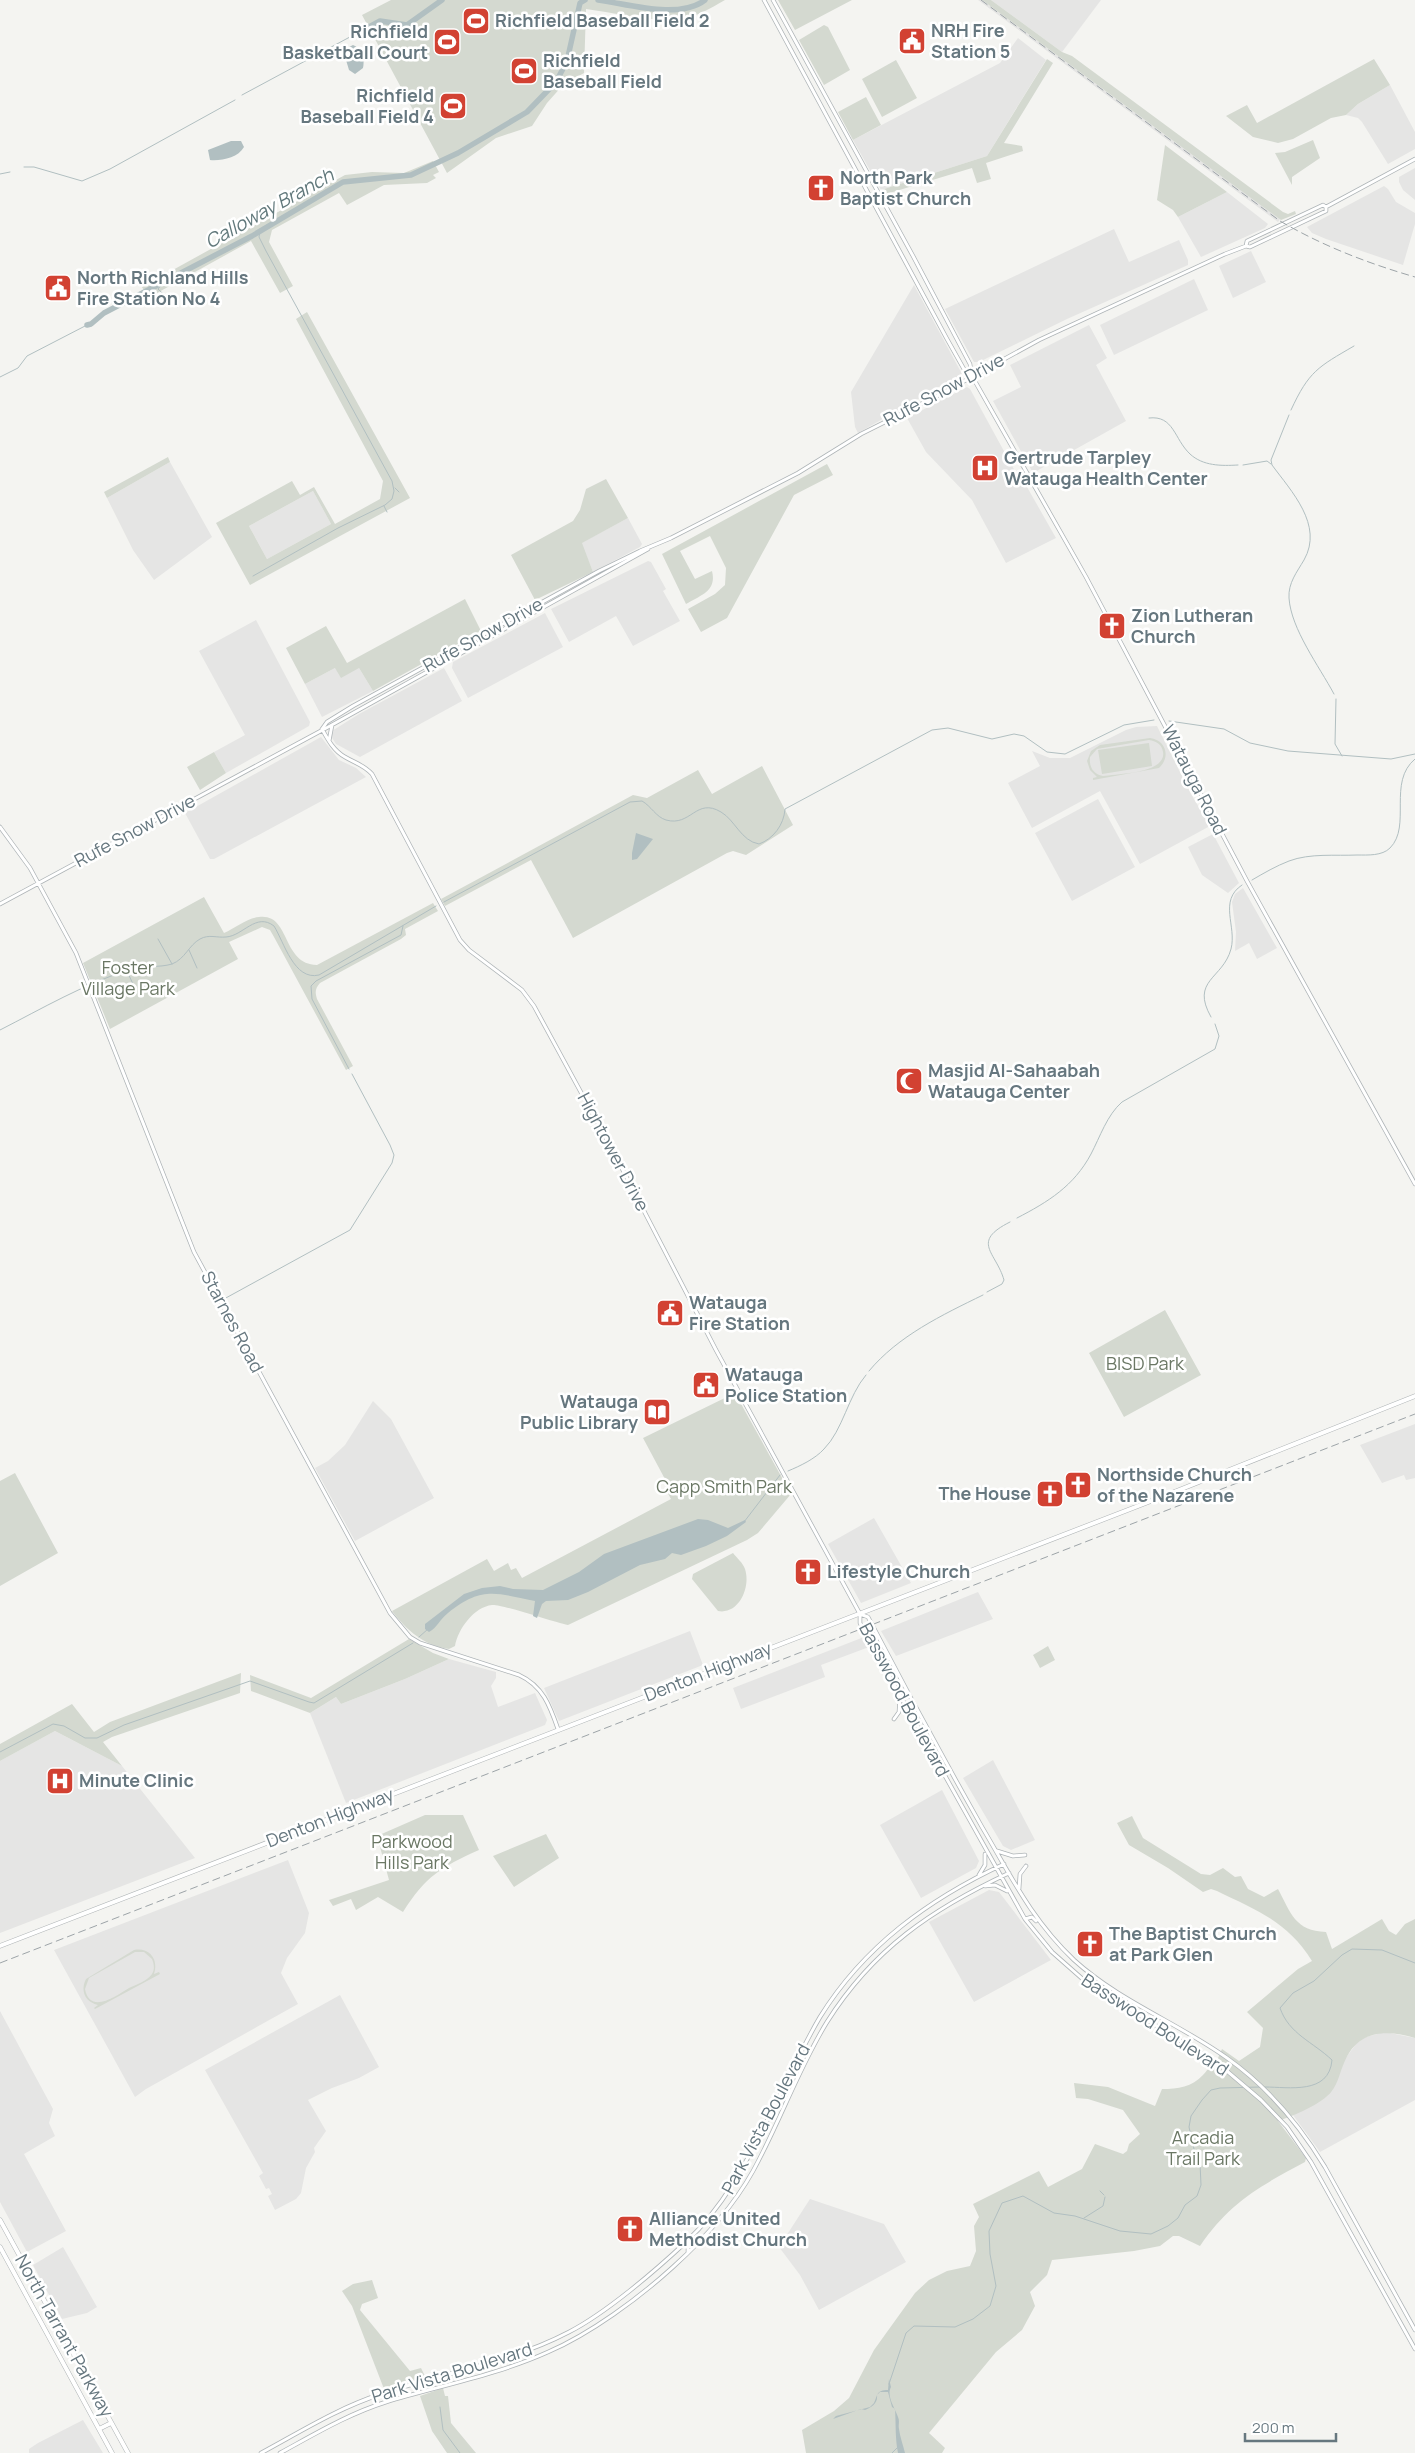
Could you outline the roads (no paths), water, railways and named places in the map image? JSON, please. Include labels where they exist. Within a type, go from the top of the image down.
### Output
[{"type":"main road","points":[[764,0],[964,370],[972,376]]},
{"type":"main road","points":[[773,0],[870,176],[970,364],[972,376]]},
{"type":"main road","name":"Rufe Snow Drive","points":[[1246,246],[1246,241],[1323,205],[1326,207],[1415,159]]},
{"type":"main road","points":[[863,181],[870,176]]},
{"type":"main road","name":"Rufe Snow Drive","points":[[0,904],[333,724],[650,548],[798,473],[861,434],[931,399],[1039,340],[1246,246],[1250,247],[1292,228],[1326,211],[1326,207]]},
{"type":"main road","name":"Watauga Road","points":[[972,376],[1086,577],[1247,881],[1415,1184]]},
{"type":"main road","name":"Rufe Snow Drive","points":[[322,729],[327,722],[353,706],[597,572],[640,550],[650,548]]},
{"type":"main road","points":[[329,741],[333,724]]},
{"type":"main road","name":"Hightower Drive","points":[[322,729],[340,754],[360,764],[372,774],[438,901],[464,945],[522,990],[534,1006],[614,1153],[716,1350],[860,1614]]},
{"type":"main road","name":"Starnes Road","points":[[0,828],[23,856],[76,953],[194,1252],[390,1613],[410,1637],[420,1643],[518,1675],[531,1682],[542,1691],[547,1699],[558,1729]]},
{"type":"main road","name":"Denton Highway","points":[[0,1946],[1178,1491],[1415,1396]]},
{"type":"main road","name":"Basswood Boulevard","points":[[1415,2330],[1325,2167],[1311,2144],[1286,2111],[1227,2058],[1096,1978],[1050,1936],[1020,1894],[971,1808],[868,1617],[860,1614],[860,1623],[863,1629],[1007,1891],[1025,1920],[1052,1952],[1086,1982],[1121,2006],[1212,2059],[1237,2079],[1287,2127],[1311,2162],[1415,2349]]},
{"type":"main road","points":[[894,1719],[899,1712],[900,1695]]},
{"type":"main road","points":[[964,1812],[971,1808]]},
{"type":"main road","points":[[977,1878],[985,1864],[985,1850]]},
{"type":"main road","points":[[996,1851],[1013,1856],[1025,1855]]},
{"type":"main road","name":"Park Vista Boulevard","points":[[261,2453],[358,2402],[524,2352],[570,2331],[598,2313],[688,2240],[723,2200],[741,2173],[809,2036],[840,1989],[883,1941],[936,1900],[1004,1864]]},
{"type":"main road","points":[[1020,1894],[1018,1880],[1026,1866]]},
{"type":"main road","name":"Park Vista Boulevard","points":[[280,2453],[352,2414],[521,2363],[551,2352],[609,2318],[699,2243],[735,2200],[752,2173],[828,2021],[879,1957],[921,1921],[941,1908],[1009,1873]]},
{"type":"main road","points":[[977,1888],[991,1884],[1000,1886],[1007,1891]]},
{"type":"main road","points":[[936,1900],[941,1908]]},
{"type":"main road","points":[[1025,1920],[1032,1917],[1050,1936]]},
{"type":"main road","name":"North Tarrant Parkway","points":[[0,2220],[128,2453]]},
{"type":"main road","points":[[688,2240],[699,2243]]},
{"type":"main road","points":[[688,2240],[690,2246],[688,2253]]},
{"type":"main road","name":"North Tarrant Parkway","points":[[0,2246],[112,2453]]},
{"type":"main road","points":[[99,2429],[111,2423]]},
{"type":"waterway","points":[[369,27],[380,21],[407,25],[442,0]]},
{"type":"waterway","name":"Calloway Branch","points":[[87,325],[104,313],[252,236],[343,182],[411,175],[458,153],[527,112],[556,82],[567,61],[580,3],[585,0]]},
{"type":"waterway","name":"Calloway Branch","points":[[598,0],[668,10],[694,6],[705,0]]},
{"type":"waterway","points":[[242,95],[361,31]]},
{"type":"waterway","points":[[24,167],[34,167],[82,181],[110,169],[235,100]]},
{"type":"waterway","points":[[0,174],[10,172]]},
{"type":"waterway","points":[[253,576],[338,528],[385,505],[392,499],[394,491],[392,481],[266,251],[259,237],[260,231]]},
{"type":"waterway","points":[[166,280],[158,289],[177,307]]},
{"type":"waterway","name":"Calloway Branch","points":[[0,377],[18,368],[27,356],[87,325]]},
{"type":"waterway","points":[[1291,410],[1309,378],[1323,365],[1354,346]]},
{"type":"waterway","points":[[1289,415],[1271,460],[1272,465],[1303,509],[1308,521],[1310,534],[1309,547],[1290,587],[1289,598],[1291,610],[1300,635],[1334,694]]},
{"type":"waterway","points":[[1149,418],[1164,420],[1169,424],[1185,448],[1195,458],[1206,463],[1238,465]]},
{"type":"waterway","points":[[1243,465],[1267,461],[1271,464]]},
{"type":"waterway","points":[[395,488],[399,492]]},
{"type":"waterway","points":[[384,506],[387,512]]},
{"type":"waterway","points":[[1336,699],[1335,744],[1342,756]]},
{"type":"waterway","points":[[444,902],[630,802],[642,801],[662,819],[675,821],[682,820],[699,810],[712,808],[726,816],[747,839],[759,844],[769,839],[777,831],[785,809],[932,730],[948,728],[992,739],[1014,734],[1024,736],[1047,752],[1065,754],[1124,725],[1154,720]]},
{"type":"waterway","points":[[1169,721],[1224,729],[1250,743],[1288,751],[1391,759],[1415,754]]},
{"type":"waterway","points":[[1252,880],[1279,865],[1297,858],[1323,855],[1370,855],[1387,851],[1396,839],[1399,828],[1402,780],[1407,769],[1415,759]]},
{"type":"waterway","points":[[1211,1017],[1204,995],[1210,980],[1222,967],[1231,949],[1231,899],[1235,891],[1242,885]]},
{"type":"waterway","points":[[0,1030],[97,982],[131,969],[172,964],[203,938],[210,936],[232,936],[255,923],[267,922],[274,926],[296,966],[310,975],[319,975],[436,906]]},
{"type":"waterway","points":[[349,1069],[312,999],[311,986],[316,981],[401,935],[403,926]]},
{"type":"waterway","points":[[158,939],[172,964]]},
{"type":"waterway","points":[[189,950],[197,968]]},
{"type":"waterway","points":[[127,971],[133,984]]},
{"type":"waterway","points":[[1017,1218],[1050,1199],[1077,1175],[1091,1154],[1108,1120],[1122,1102],[1215,1049],[1219,1036],[1215,1024]]},
{"type":"waterway","points":[[224,1299],[350,1230],[392,1163],[394,1155],[390,1145],[352,1074]]},
{"type":"waterway","points":[[987,1292],[1002,1284],[1004,1280],[988,1242],[998,1229],[1010,1222]]},
{"type":"waterway","points":[[869,1371],[893,1347],[921,1327],[983,1295]]},
{"type":"waterway","points":[[788,1471],[816,1456],[831,1441],[860,1383],[866,1375]]},
{"type":"waterway","points":[[744,1522],[780,1475]]},
{"type":"waterway","points":[[419,1637],[428,1629]]},
{"type":"waterway","points":[[0,1752],[53,1724],[64,1726],[85,1738],[97,1738],[124,1725],[250,1681],[314,1703],[413,1643]]},
{"type":"waterway","points":[[1265,2087],[1306,2087],[1324,2079],[1329,2071],[1332,2060],[1295,2031],[1284,2017],[1280,2008],[1293,1993],[1314,1981],[1342,1955],[1352,1949],[1382,1950],[1415,1963]]},
{"type":"waterway","points":[[889,2384],[906,2333],[914,2326],[955,2327],[973,2319],[990,2306],[996,2286],[990,2254],[989,2231],[1002,2203],[1023,2196],[1054,2213],[1075,2216],[1120,2231],[1151,2234],[1168,2226],[1178,2218],[1185,2205],[1197,2196],[1201,2185],[1200,2163],[1194,2149],[1189,2127],[1191,2116],[1202,2100],[1211,2090],[1220,2088],[1261,2087]]},
{"type":"waterway","points":[[1100,2191],[1104,2195]]},
{"type":"waterway","points":[[1084,2218],[1103,2206],[1105,2197]]},
{"type":"waterway","points":[[440,2407],[443,2430],[460,2453]]},
{"type":"waterway","points":[[892,2453],[898,2447]]},
{"type":"railway","points":[[981,0],[1280,221],[1346,253],[1415,277]]},
{"type":"railway","points":[[0,1963],[1415,1414]]},
{"type":"place","name":"Richfield Baseball Field 2","points":[[476,21]]},
{"type":"place","name":"NRH Fire Station 5","points":[[912,41]]},
{"type":"place","name":"Richfield Basketball Court","points":[[447,42]]},
{"type":"place","name":"Richfield Baseball Field","points":[[524,71]]},
{"type":"place","name":"Richfield Baseball Field 4","points":[[453,106]]},
{"type":"place","name":"North Park Baptist Church","points":[[821,188]]},
{"type":"place","name":"North Richland Hills Fire Station No 4","points":[[58,288]]},
{"type":"place","name":"Gertrude Tarpley Watauga Health Center","points":[[985,468]]},
{"type":"place","name":"Zion Lutheran Church","points":[[1112,626]]},
{"type":"place","name":"Masjid Al-Sahaabah Watauga Center","points":[[909,1081]]},
{"type":"place","name":"Watauga Fire Station","points":[[670,1313]]},
{"type":"place","name":"Watauga Police Station","points":[[706,1385]]},
{"type":"place","name":"Watauga Public Library","points":[[657,1412]]},
{"type":"place","name":"Northside Church of the Nazarene","points":[[1078,1485]]},
{"type":"place","name":"The House","points":[[1050,1494]]},
{"type":"place","name":"Lifestyle Church","points":[[808,1572]]},
{"type":"place","name":"Minute Clinic","points":[[60,1781]]},
{"type":"place","name":"The Baptist Church at Park Glen","points":[[1090,1944]]},
{"type":"place","name":"Alliance United Methodist Church","points":[[630,2229]]},
{"type":"park label","name":"Foster Village Park","points":[[128,978]]},
{"type":"park label","name":"BISD Park","points":[[1145,1364]]},
{"type":"park label","name":"Capp Smith Park","points":[[724,1487]]},
{"type":"park label","name":"Parkwood Hills Park","points":[[412,1852]]},
{"type":"park label","name":"Arcadia Trail Park","points":[[1203,2148]]}]
